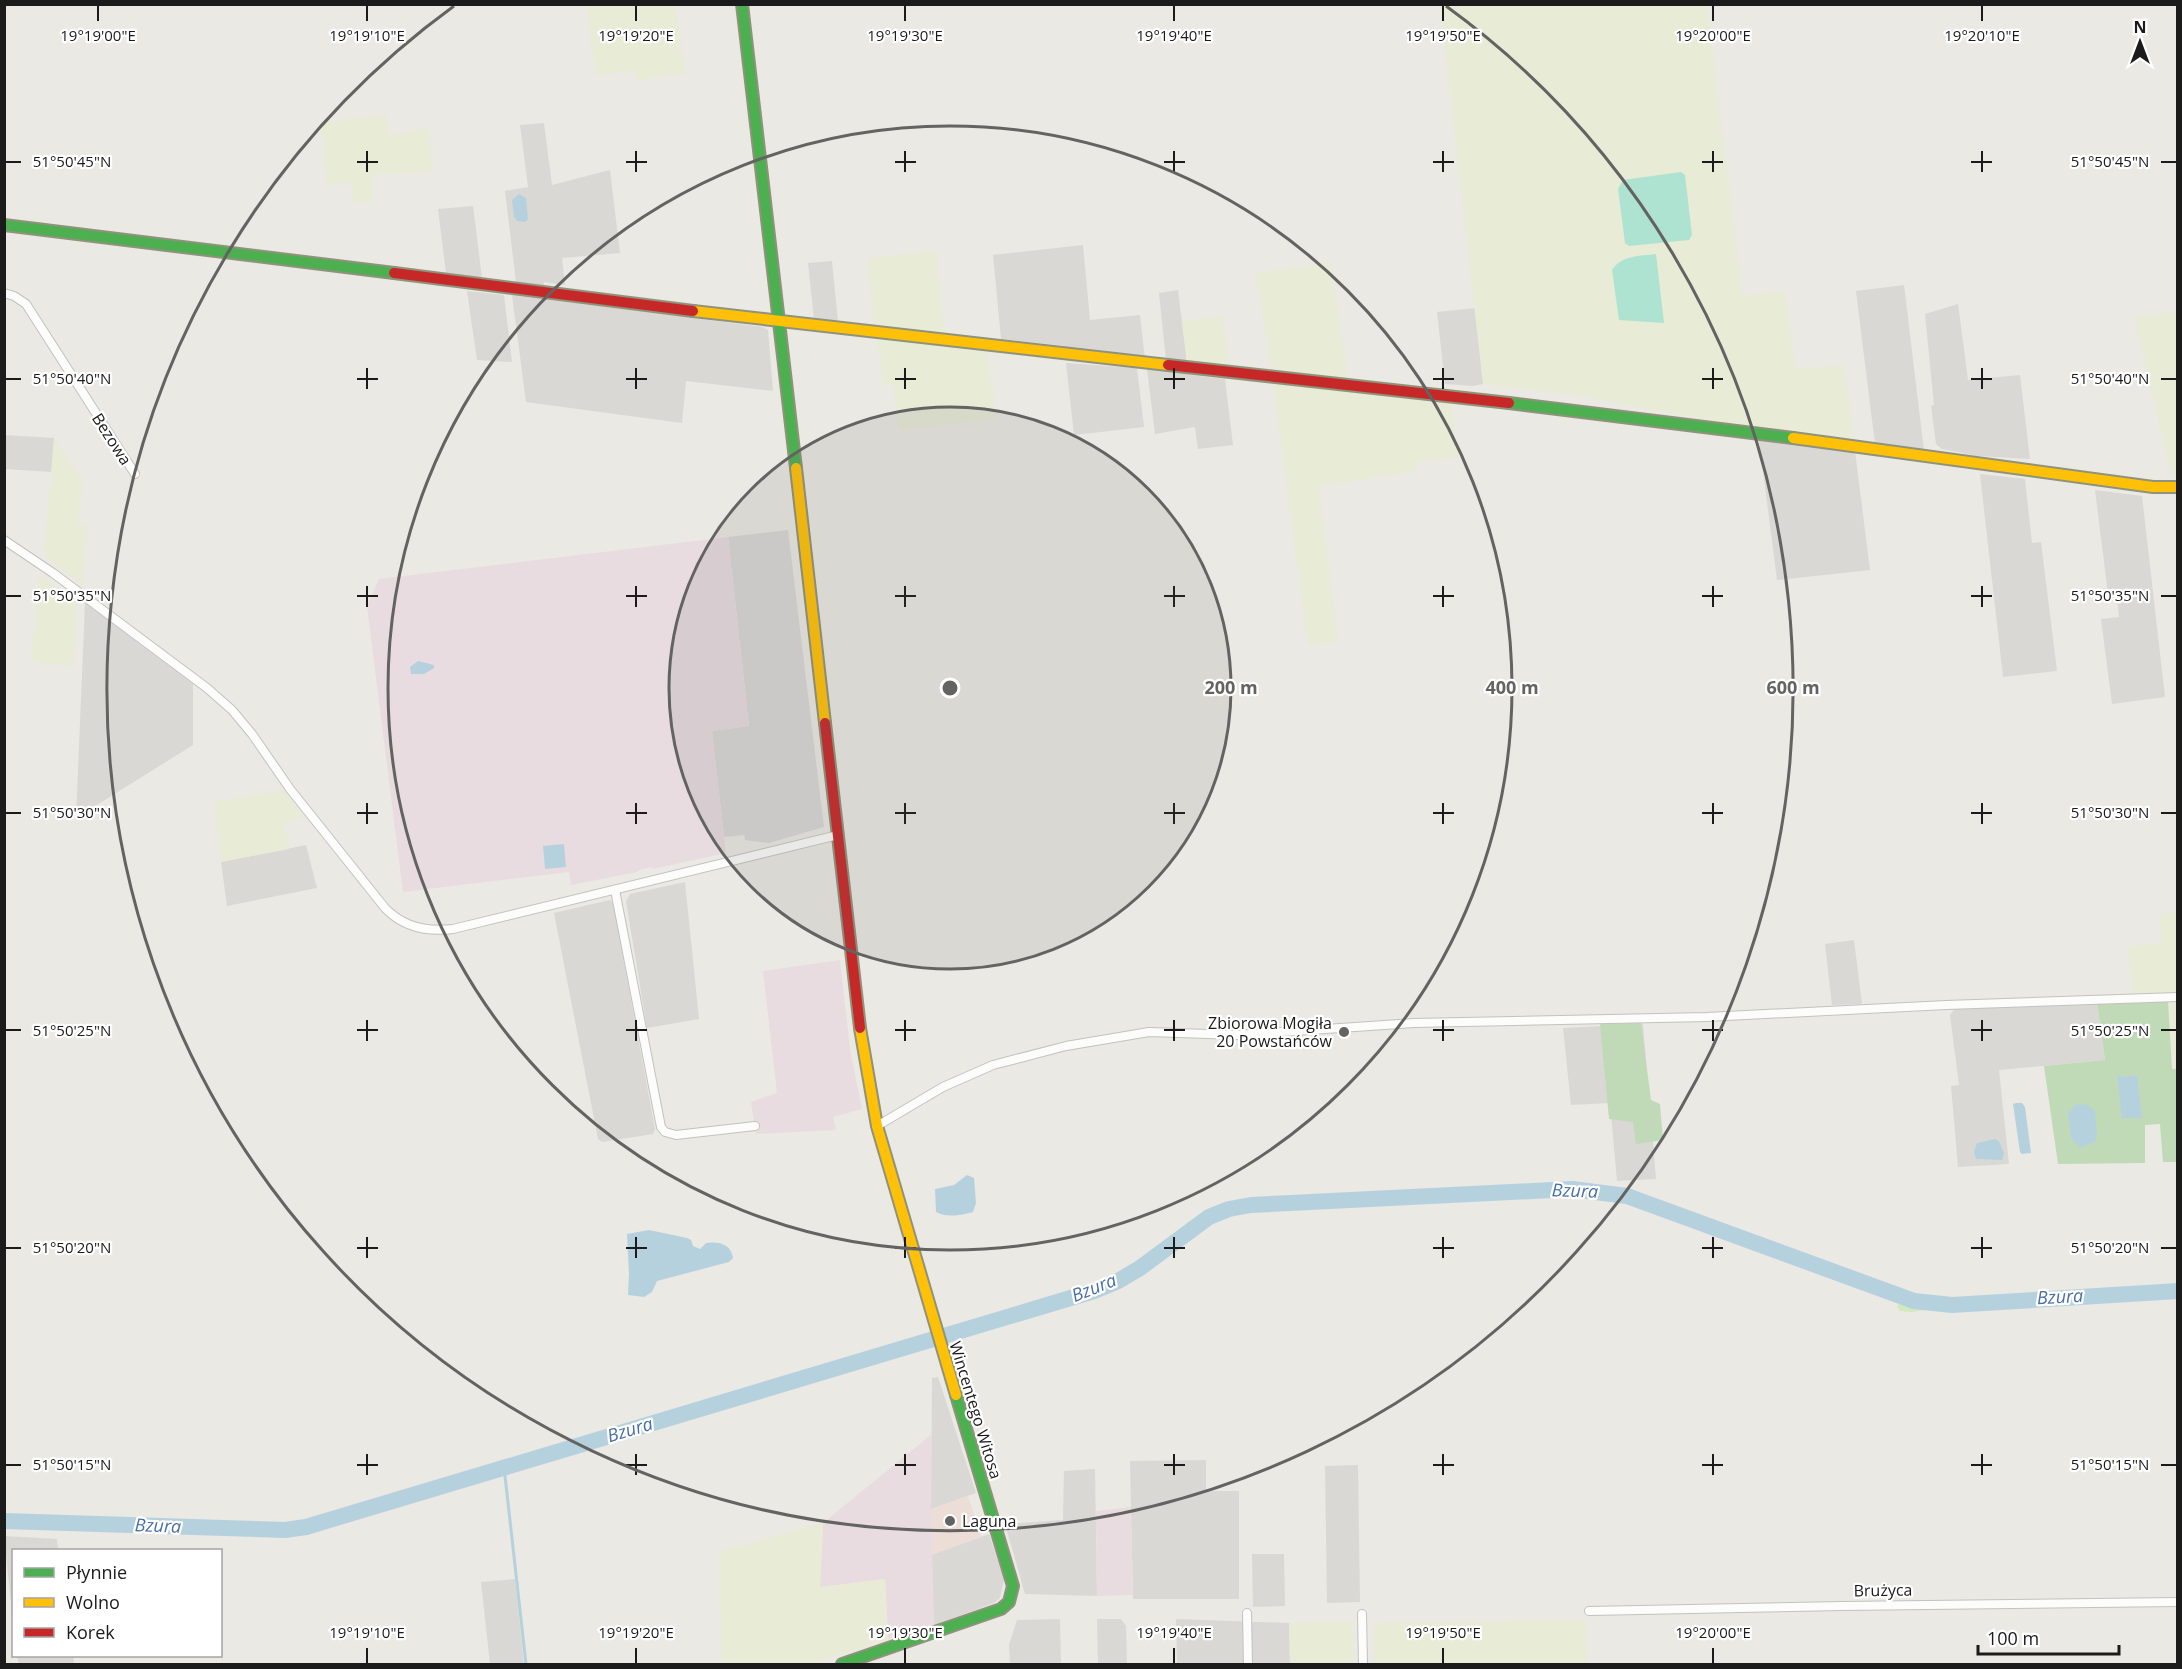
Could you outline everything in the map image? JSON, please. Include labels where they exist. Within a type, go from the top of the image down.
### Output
[{"type":"street","name":"Wincentego Witosa","points":[[742,4],[861,1035],[877,1126],[1012,1579],[1013,1593],[1009,1602],[995,1612],[842,1665]]},
{"type":"street","points":[[4,225],[1096,359],[1561,409],[1895,451],[2153,487],[2178,488]]},
{"type":"street","name":"Bezowa","points":[[4,293],[26,304],[135,474]]},
{"type":"street","points":[[4,540],[62,579],[207,688],[232,710],[315,822],[385,908],[403,922],[422,929],[453,929],[838,835]]},
{"type":"street","points":[[615,890],[660,1127],[665,1132],[676,1135],[755,1126]]},
{"type":"street","points":[[877,1126],[943,1087],[993,1065],[1057,1048],[1109,1037],[1149,1032],[1236,1035],[1414,1023],[1707,1017],[1946,1005],[2178,997]]},
{"type":"street","name":"Brużyca","points":[[1589,1611],[2178,1602]]},
{"type":"street","points":[[1247,1612],[1248,1665]]},
{"type":"street","points":[[1362,1614],[1363,1665]]},
{"type":"shaded area","points":[[544,123],[552,185],[610,170],[620,253],[562,258],[565,285],[516,282],[505,191],[528,187],[520,125]]},
{"type":"shaded area","points":[[473,206],[482,278],[446,273],[438,209]]},
{"type":"shaded area","points":[[1083,245],[1090,320],[1140,315],[1145,359],[1066,349],[1065,346],[1001,339],[993,255]]},
{"type":"shaded area","points":[[832,261],[838,322],[814,319],[808,263]]},
{"type":"shaded area","points":[[1904,285],[1924,451],[1875,444],[1856,291]]},
{"type":"shaded area","points":[[1178,290],[1187,363],[1166,360],[1159,293]]},
{"type":"shaded area","points":[[467,291],[504,295],[512,362],[477,360]]},
{"type":"shaded area","points":[[512,295],[763,327],[768,330],[773,391],[686,381],[682,423],[526,402]]},
{"type":"shaded area","points":[[1958,304],[1968,380],[2020,375],[2030,459],[1978,456],[1942,449],[1936,444],[1925,314]]},
{"type":"shaded area","points":[[1476,308],[1483,384],[1473,386],[1445,384],[1437,312]]},
{"type":"shaded area","points":[[1066,363],[1137,368],[1144,427],[1074,435]]},
{"type":"shaded area","points":[[1147,369],[1225,379],[1233,445],[1198,449],[1195,427],[1155,434]]},
{"type":"shaded area","points":[[4,435],[54,438],[52,472],[5,469]]},
{"type":"shaded area","points":[[1759,440],[1855,451],[1870,570],[1777,580]]},
{"type":"shaded area","points":[[1980,474],[2025,479],[2032,543],[2041,542],[2057,671],[2003,677]]},
{"type":"shaded area","points":[[2095,490],[2142,496],[2165,697],[2112,704],[2101,619],[2119,617],[2117,600],[2108,594]]},
{"type":"shaded area","points":[[788,530],[824,827],[769,843],[745,840],[744,835],[724,837],[712,731],[749,726],[728,537]]},
{"type":"shaded area","points":[[728,537],[749,726],[712,731],[726,853],[571,885],[569,872],[403,892],[367,606],[379,579]]},
{"type":"shaded area","points":[[85,603],[193,684],[193,745],[76,818]]},
{"type":"shaded area","points":[[306,845],[317,888],[227,906],[221,862]]},
{"type":"shaded area","points":[[685,882],[699,1019],[647,1028],[626,901],[630,894]]},
{"type":"shaded area","points":[[610,900],[613,903],[655,1129],[653,1134],[602,1142],[598,1139],[554,913]]},
{"type":"shaded area","points":[[1854,940],[1862,1004],[1832,1005],[1825,944]]},
{"type":"shaded area","points":[[840,960],[850,1050],[862,1109],[833,1117],[836,1130],[756,1134],[751,1102],[777,1093],[763,971]]},
{"type":"shaded area","points":[[2097,1003],[2105,1060],[1999,1070],[2009,1164],[1958,1167],[1951,1086],[1959,1085],[1950,1015],[1956,1007]]},
{"type":"shaded area","points":[[1643,1024],[1656,1179],[1617,1181],[1610,1103],[1571,1105],[1563,1028]]},
{"type":"shaded area","points":[[938,1377],[976,1493],[931,1509],[932,1378]]},
{"type":"shaded area","points":[[931,1435],[934,1625],[888,1639],[885,1580],[820,1587],[823,1523]]},
{"type":"shaded area","points":[[1206,1460],[1206,1491],[1239,1491],[1239,1599],[1133,1599],[1130,1461]]},
{"type":"shaded area","points":[[1358,1465],[1360,1602],[1327,1603],[1325,1466]]},
{"type":"shaded area","points":[[1095,1469],[1097,1596],[1025,1594],[1005,1524],[1063,1520],[1064,1471]]},
{"type":"shaded area","points":[[968,1496],[981,1537],[931,1555],[931,1509]]},
{"type":"shaded area","points":[[1131,1507],[1133,1595],[1097,1596],[1096,1511]]},
{"type":"shaded area","points":[[989,1534],[1004,1579],[1000,1598],[994,1603],[934,1625],[931,1555]]},
{"type":"shaded area","points":[[4,1536],[57,1539],[58,1549],[12,1549],[12,1612]]},
{"type":"shaded area","points":[[1252,1554],[1284,1554],[1285,1606],[1253,1607]]},
{"type":"shaded area","points":[[515,1579],[524,1664],[490,1664],[481,1582]]},
{"type":"shaded area","points":[[1060,1619],[1061,1664],[1010,1664],[1009,1645],[1017,1620]]},
{"type":"shaded area","points":[[1097,1619],[1121,1619],[1126,1626],[1127,1664],[1098,1664]]},
{"type":"shaded area","points":[[1176,1619],[1289,1623],[1290,1664],[1177,1664]]},
{"type":"shaded area","points":[[17,1657],[73,1657],[74,1664],[19,1664]]},
{"type":"green space","points":[[586,5],[675,5],[686,74],[636,80],[634,70],[596,76]]},
{"type":"green space","points":[[1440,5],[1707,5],[1743,296],[1785,291],[1795,368],[1844,366],[1855,442],[1759,430],[1576,395],[1483,384]]},
{"type":"green space","points":[[387,115],[389,136],[429,128],[433,172],[372,174],[374,201],[353,202],[352,182],[327,185],[320,122]]},
{"type":"green space","points":[[1681,172],[1685,175],[1692,235],[1689,240],[1629,246],[1625,243],[1618,189],[1623,180]]},
{"type":"green space","points":[[936,251],[945,336],[874,328],[867,258]]},
{"type":"green space","points":[[1656,254],[1664,323],[1619,320],[1612,270],[1626,259]]},
{"type":"green space","points":[[1331,263],[1348,380],[1271,371],[1256,273]]},
{"type":"green space","points":[[2177,311],[2178,474],[2172,476],[2134,317]]},
{"type":"green space","points":[[1222,316],[1230,367],[1187,363],[1182,321]]},
{"type":"green space","points":[[878,338],[987,351],[996,418],[899,430],[893,384],[883,385]]},
{"type":"green space","points":[[1273,384],[1451,402],[1459,457],[1416,462],[1417,471],[1319,486],[1338,641],[1308,645]]},
{"type":"green space","points":[[54,438],[82,479],[78,523],[87,527],[83,585],[44,555]]},
{"type":"green space","points":[[39,575],[77,604],[74,666],[31,661]]},
{"type":"green space","points":[[284,791],[304,817],[285,821],[289,849],[221,862],[214,802]]},
{"type":"green space","points":[[2177,912],[2177,992],[2133,994],[2128,947],[2162,943],[2160,914]]},
{"type":"green space","points":[[2168,1001],[2172,1069],[2177,1069],[2177,1162],[2163,1162],[2160,1124],[2145,1125],[2145,1163],[2058,1164],[2044,1066],[2105,1060],[2097,1003]]},
{"type":"green space","points":[[2177,1001],[2177,1069],[2172,1069],[2168,1002]]},
{"type":"green space","points":[[1641,1023],[1651,1100],[1660,1104],[1663,1140],[1636,1144],[1633,1122],[1609,1119],[1600,1024]]},
{"type":"green space","points":[[2177,1291],[2177,1296],[1957,1312],[1900,1311],[1897,1307],[1903,1296],[1933,1304],[1952,1305]]},
{"type":"green space","points":[[823,1523],[820,1587],[885,1579],[888,1639],[810,1664],[722,1664],[719,1552]]},
{"type":"green space","points":[[1586,1620],[1587,1664],[1374,1664],[1374,1623]]},
{"type":"green space","points":[[1353,1622],[1353,1664],[1290,1664],[1289,1623]]},
{"type":"water","points":[[519,194],[526,198],[528,219],[525,222],[517,221],[514,217],[512,200]]},
{"type":"water","points":[[418,661],[434,665],[434,668],[424,674],[411,674],[410,667]]},
{"type":"water","points":[[564,844],[566,867],[545,869],[543,846]]},
{"type":"water","points":[[2117,1075],[2124,1077],[2137,1075],[2142,1118],[2122,1118]]},
{"type":"water","points":[[2022,1103],[2025,1107],[2031,1153],[2022,1154],[2020,1152],[2013,1104]]},
{"type":"water","points":[[2085,1104],[2095,1111],[2097,1135],[2095,1142],[2080,1148],[2071,1138],[2068,1114],[2075,1105]]},
{"type":"water","points":[[1995,1139],[1999,1141],[2004,1153],[2002,1160],[1976,1159],[1974,1152],[1977,1143]]},
{"type":"water","points":[[967,1175],[974,1178],[976,1203],[973,1212],[949,1215],[936,1212],[935,1189],[954,1185]]},
{"type":"water","points":[[649,1230],[687,1238],[691,1240],[693,1246],[700,1249],[706,1243],[720,1243],[730,1249],[733,1258],[729,1262],[657,1281],[652,1292],[644,1297],[628,1295],[627,1234]]},
{"type":"waterway","name":"Bzura","points":[[4,1521],[285,1530],[306,1527],[1094,1291],[1140,1268],[1209,1217],[1229,1209],[1251,1205],[1572,1189],[1627,1196],[1914,1301],[1952,1305],[2178,1291]]},
{"type":"waterway","points":[[504,1467],[526,1664]]},
{"type":"traffic: fast","points":[[742,4],[796,468]]},
{"type":"traffic: fast","points":[[4,225],[394,273]]},
{"type":"traffic: fast","points":[[1509,403],[1793,438]]},
{"type":"traffic: fast","points":[[842,1664],[1001,1609],[1009,1602],[1013,1586],[956,1395]]},
{"type":"traffic: slow","points":[[693,311],[1168,365]]},
{"type":"traffic: slow","points":[[1793,438],[2153,487],[2178,487]]},
{"type":"traffic: slow","points":[[796,468],[825,723]]},
{"type":"traffic: slow","points":[[860,1028],[877,1126],[956,1395]]},
{"type":"traffic: jam","points":[[394,273],[693,311]]},
{"type":"traffic: jam","points":[[1168,365],[1509,403]]},
{"type":"traffic: jam","points":[[825,723],[860,1028]]},
{"type":"place","name":"Zbiorowa Mogiła 20 Powstańców","points":[[1344,1032]]},
{"type":"place","name":"Laguna","points":[[950,1521]]}]
